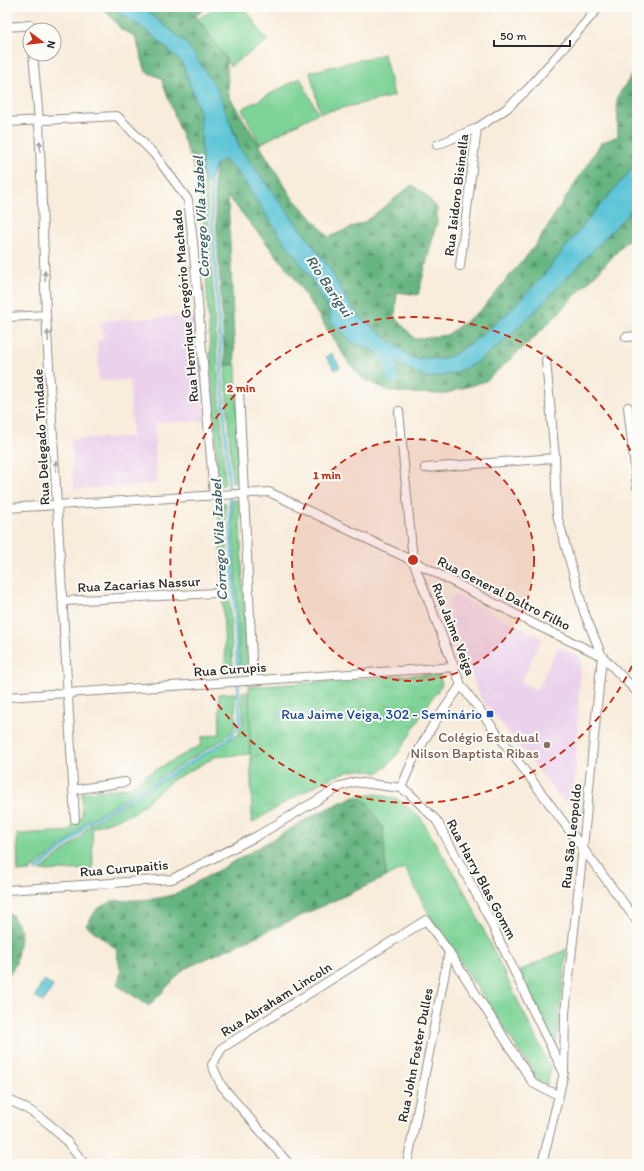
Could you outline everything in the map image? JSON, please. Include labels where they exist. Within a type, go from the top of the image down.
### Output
[{"type":"street","points":[[437,145],[477,128],[496,117],[518,99],[599,7]]},
{"type":"street","points":[[7,27],[22,28]]},
{"type":"street","name":"Rua Delegado Trindade","points":[[34,62],[39,120],[46,315],[75,819]]},
{"type":"street","name":"Rua Henrique Gregório Machado","points":[[39,120],[117,116],[155,155],[188,200],[193,242],[214,496]]},
{"type":"street","points":[[7,122],[39,120]]},
{"type":"street","name":"Rua Isidoro Bisinella","points":[[460,266],[477,128]]},
{"type":"street","points":[[7,317],[46,315]]},
{"type":"street","points":[[626,337],[637,336]]},
{"type":"street","name":"Rua São Leopoldo","points":[[542,1164],[564,1072],[565,1013],[602,656],[584,612],[557,515],[555,458],[546,360]]},
{"type":"street","points":[[239,392],[244,480],[241,494],[250,681]]},
{"type":"street","points":[[628,407],[637,487]]},
{"type":"street","name":"Rua Jaime Veiga","points":[[399,411],[413,561],[461,685],[637,921]]},
{"type":"street","points":[[425,468],[555,458]]},
{"type":"street","name":"Rua General Daltro Filho","points":[[7,508],[269,492],[413,561],[538,626],[602,656],[637,692]]},
{"type":"street","name":"Rua Zacarias Nassur","points":[[63,601],[216,592]]},
{"type":"street","name":"Rua Curupis","points":[[7,697],[455,667]]},
{"type":"street","points":[[401,788],[412,762],[433,725],[461,685]]},
{"type":"street","points":[[73,790],[125,782]]},
{"type":"street","name":"Rua Curupaitis","points":[[7,890],[172,879],[257,836],[341,786],[355,782],[401,788]]},
{"type":"street","name":"Rua Harry Blas Gomm","points":[[401,788],[409,793],[437,821],[487,914],[564,1072]]},
{"type":"street","name":"Rua Abraham Lincoln","points":[[289,1164],[221,1085],[212,1065],[222,1048],[426,920],[449,952]]},
{"type":"street","points":[[449,952],[533,1083],[559,1095]]},
{"type":"street","name":"Rua John Foster Dulles","points":[[407,1164],[449,952]]},
{"type":"street","points":[[7,1099],[27,1108],[52,1126],[70,1144],[84,1164]]},
{"type":"shaded area","points":[[200,315],[205,421],[154,423],[157,484],[76,489],[73,486],[71,439],[132,437],[130,380],[99,381],[97,341],[104,340],[100,321]]},
{"type":"shaded area","name":"Colégio Estadual Nilson Baptista Ribas","points":[[454,596],[458,596],[542,638],[521,682],[537,690],[558,647],[581,658],[574,793],[573,800],[570,803],[563,801],[480,697],[448,610],[449,599]]},
{"type":"green space","points":[[102,7],[112,7],[150,33],[182,62],[200,112],[203,177],[197,177],[161,78],[146,72],[135,36],[122,30]]},
{"type":"green space","points":[[144,7],[207,7],[196,16],[226,58],[229,96],[291,196],[329,237],[366,221],[412,185],[426,195],[437,208],[437,222],[418,295],[397,292],[395,317],[415,339],[447,335],[481,310],[534,247],[601,143],[618,136],[617,97],[637,67],[637,164],[593,213],[544,275],[510,311],[481,336],[455,354],[443,359],[412,358],[360,317],[347,301],[329,267],[240,149],[232,126],[152,15]]},
{"type":"green space","points":[[216,7],[244,7],[267,41],[230,66],[198,19]]},
{"type":"green space","points":[[384,54],[394,96],[320,113],[310,72]]},
{"type":"green space","points":[[300,78],[318,113],[260,144],[242,109]]},
{"type":"green space","points":[[226,159],[240,175],[281,237],[307,272],[329,310],[333,323],[354,343],[380,353],[384,361],[396,363],[427,378],[455,373],[477,362],[504,341],[542,304],[637,204],[637,230],[537,335],[486,381],[444,394],[405,393],[389,391],[362,378],[350,365],[293,276],[228,196],[235,364],[225,365],[214,183],[216,164]]},
{"type":"green space","points":[[203,177],[206,182],[224,485],[220,485],[218,482],[203,223],[200,203]]},
{"type":"green space","points":[[225,365],[236,365],[239,481],[232,482]]},
{"type":"green space","points":[[232,500],[239,500],[247,671],[240,671]]},
{"type":"green space","points":[[218,503],[225,503],[233,671],[226,672]]},
{"type":"green space","points":[[439,673],[442,685],[427,706],[399,752],[386,767],[378,773],[361,770],[348,772],[334,777],[305,791],[252,823],[249,687]]},
{"type":"green space","points":[[242,692],[249,692],[250,754],[215,757],[171,781],[134,813],[92,828],[93,869],[40,871],[81,837],[88,826],[239,734],[243,722]]},
{"type":"green space","points":[[235,693],[236,724],[224,739],[84,823],[76,834],[30,871],[18,872],[17,834],[71,831],[72,825],[82,817],[82,793],[131,787],[146,775],[201,745],[202,737],[220,734],[219,694]]},
{"type":"green space","points":[[377,794],[397,799],[420,817],[466,894],[551,1069],[546,1087],[539,1081],[431,918],[405,868],[386,877],[383,828],[352,797]]},
{"type":"green space","points":[[352,797],[367,802],[383,828],[386,877],[184,969],[149,1006],[117,985],[121,972],[116,949],[86,925],[97,909],[112,901],[154,899],[173,895],[314,815]]},
{"type":"green space","points":[[7,914],[12,915],[21,931],[16,964],[7,978]]},
{"type":"green space","points":[[567,949],[556,1047],[519,971]]},
{"type":"water","name":"Rio Barigui","points":[[112,7],[144,7],[187,44],[217,89],[240,149],[329,267],[347,301],[360,317],[412,358],[443,359],[455,354],[481,336],[510,311],[544,275],[593,213],[637,164],[637,204],[542,304],[504,341],[477,362],[455,373],[428,378],[396,363],[383,361],[380,353],[354,343],[332,323],[329,310],[307,272],[281,237],[240,175],[226,159],[216,164],[210,182],[206,182],[203,177],[200,112],[182,62],[150,33]]},
{"type":"water","points":[[331,353],[340,367],[335,370],[326,357]]},
{"type":"water","points":[[44,980],[53,986],[43,1002],[35,996]]},
{"type":"waterway","name":"Córrego Vila Izabel","points":[[36,870],[78,835],[86,824],[225,742],[238,728],[240,721],[229,490],[210,180]]},
{"type":"waterway","points":[[384,348],[391,367],[392,378]]},
{"type":"place","name":"Rua Jaime Veiga, 302 - Seminário","points":[[490,714]]},
{"type":"place","name":"Colégio Estadual Nilson Baptista Ribas","points":[[547,745]]}]
